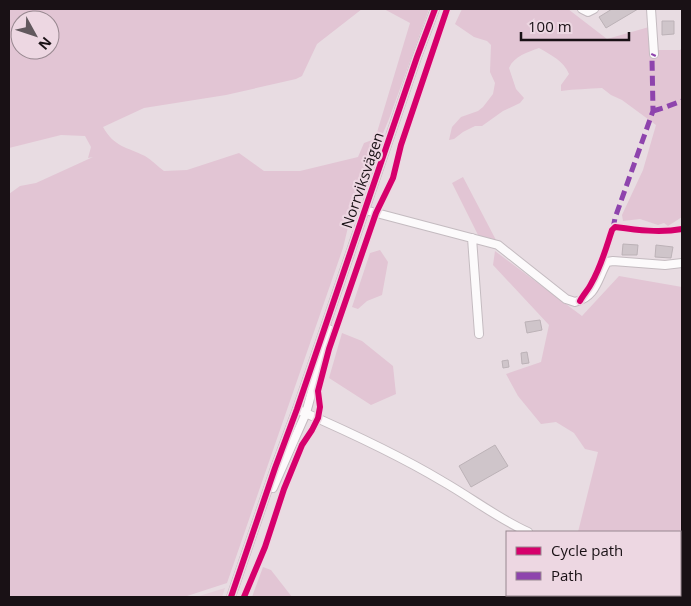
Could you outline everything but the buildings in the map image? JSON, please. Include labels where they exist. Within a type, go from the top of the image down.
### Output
[{"type":"street","name":"Norrviksvägen","points":[[231,597],[435,9]]},
{"type":"street","points":[[582,9],[588,12],[594,9]]},
{"type":"street","points":[[651,9],[654,54]]},
{"type":"street","name":"Norrviksvägen","points":[[365,210],[498,245],[566,299],[575,302],[587,298],[592,292],[608,262],[665,265],[682,263]]},
{"type":"street","points":[[472,238],[480,334]]},
{"type":"street","name":"Norrviksvägen","points":[[252,536],[306,413],[341,281]]},
{"type":"street","name":"Norrviksvägen","points":[[275,468],[282,438],[294,404],[314,360]]},
{"type":"street","points":[[297,409],[411,463],[503,520],[526,531]]},
{"type":"shaded area","points":[[9,9],[362,9],[317,44],[302,76],[296,79],[226,95],[144,108],[103,127],[116,143],[145,156],[164,171],[187,170],[239,153],[264,171],[300,171],[358,157],[364,143],[375,139],[410,23],[384,9],[429,9],[389,119],[354,202],[343,248],[227,583],[184,597],[9,597],[9,194],[20,186],[36,183],[93,157],[88,158],[91,147],[85,136],[61,135],[9,148]]},
{"type":"shaded area","points":[[462,9],[568,9],[607,39],[649,27],[652,50],[680,50],[682,48],[682,217],[668,226],[664,223],[658,225],[640,219],[623,221],[622,215],[643,170],[656,125],[602,88],[561,91],[561,85],[569,74],[567,69],[557,59],[539,48],[518,57],[509,68],[516,89],[524,98],[520,103],[503,111],[482,126],[475,126],[449,140],[452,127],[461,117],[478,111],[483,107],[493,94],[495,83],[490,72],[491,45],[487,41],[474,37],[455,24]]},
{"type":"shaded area","points":[[463,177],[497,242],[480,239],[452,183]]},
{"type":"shaded area","points":[[380,250],[388,262],[382,295],[367,301],[358,309],[352,307],[370,253]]},
{"type":"shaded area","points":[[495,251],[582,316],[619,276],[682,287],[682,597],[504,597],[506,594],[506,596],[681,596],[681,531],[578,531],[598,452],[585,449],[574,433],[556,422],[541,424],[518,396],[506,374],[541,362],[549,325],[493,265]]},
{"type":"shaded area","points":[[342,333],[362,341],[393,366],[396,394],[371,405],[329,378]]},
{"type":"shaded area","points":[[263,567],[271,570],[292,597],[252,597]]},
{"type":"shaded area","points":[[225,588],[222,597],[196,597]]},
{"type":"marked path","points":[[613,229],[615,218],[653,111],[652,58],[654,54]]},
{"type":"marked path","points":[[653,111],[682,101]]},
{"type":"cycle path","points":[[231,597],[435,9]]},
{"type":"cycle path","points":[[244,597],[265,547],[284,489],[302,445],[318,418],[320,407],[318,391],[329,349],[376,213],[393,178],[401,145],[447,9]]},
{"type":"cycle path","points":[[580,301],[598,271],[612,230],[615,227],[657,231],[682,229]]}]
